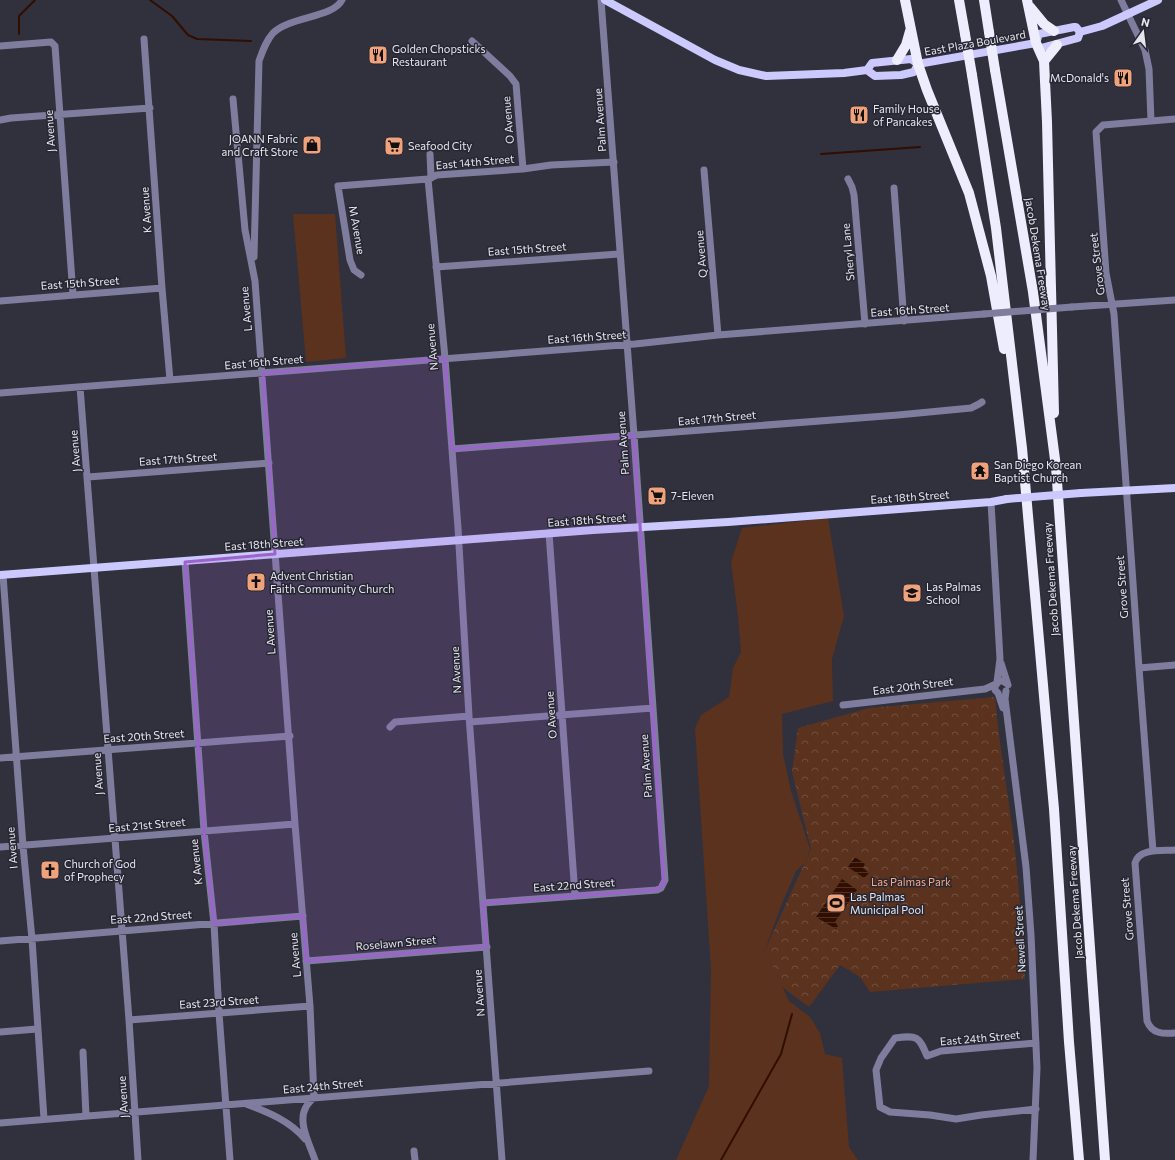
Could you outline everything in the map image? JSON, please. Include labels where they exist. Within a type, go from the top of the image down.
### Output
[{"type":"highway","points":[[905,0],[918,64],[969,193],[991,276],[1004,348],[1012,406],[1023,457]]},
{"type":"highway","name":"Jacob Dekema Freeway","points":[[959,0],[996,228],[1023,457],[1054,810],[1069,1042],[1079,1160]]},
{"type":"highway","name":"Jacob Dekema Freeway","points":[[984,0],[1033,292],[1056,467],[1105,1160]]},
{"type":"highway","points":[[1028,2],[1044,24],[1054,31]]},
{"type":"highway","points":[[1028,2],[1036,43],[1044,61],[1048,122],[1056,467]]},
{"type":"highway","points":[[897,60],[906,45],[910,29]]},
{"type":"highway","points":[[1044,61],[1057,45]]},
{"type":"main road","name":"East Plaza Boulevard","points":[[605,0],[715,60],[739,70],[766,76],[844,73],[867,70],[875,76],[901,75],[914,72],[918,64]]},
{"type":"main road","name":"East Plaza Boulevard","points":[[1080,32],[1102,26],[1158,0]]},
{"type":"main road","name":"East Plaza Boulevard","points":[[1036,43],[1039,34],[1074,27],[1076,27],[1080,32]]},
{"type":"main road","name":"East Plaza Boulevard","points":[[1036,43],[1041,48],[1057,45],[1078,38],[1080,32]]},
{"type":"main road","name":"East Plaza Boulevard","points":[[867,70],[872,63],[911,59],[918,64],[1036,43]]},
{"type":"main road","name":"East 18th Street","points":[[2,575],[640,527],[728,522],[991,502],[1007,499],[1081,493],[1175,488]]},
{"type":"street","points":[[255,282],[254,248],[256,222],[259,61],[264,45],[273,33],[281,27],[294,21],[332,10],[341,3],[342,0]]},
{"type":"street","name":"Palm Avenue","points":[[601,0],[614,162],[619,254],[634,436],[664,884]]},
{"type":"street","points":[[1121,0],[1145,50],[1149,69],[1151,121],[1175,119]]},
{"type":"street","name":"K Avenue","points":[[144,39],[170,380]]},
{"type":"street","name":"O Avenue","points":[[472,41],[510,76],[516,84],[523,169]]},
{"type":"street","name":"J Avenue","points":[[0,46],[48,42],[51,42],[55,46],[73,295]]},
{"type":"street","name":"L Avenue","points":[[233,99],[245,230],[255,282],[310,1006],[314,1097]]},
{"type":"street","points":[[0,120],[150,108]]},
{"type":"street","name":"Grove Street","points":[[1151,121],[1103,125],[1096,132],[1106,273],[1113,304],[1138,668],[1153,852],[1141,853],[1136,858],[1135,863],[1147,1021],[1153,1030],[1161,1034],[1175,1033]]},
{"type":"street","name":"N Avenue","points":[[430,154],[430,178],[436,267],[445,358],[459,541],[470,719],[502,1160]]},
{"type":"street","name":"East 14th Street","points":[[338,186],[430,178],[437,175],[523,169],[551,165],[614,162]]},
{"type":"street","name":"Q Avenue","points":[[704,170],[718,335]]},
{"type":"street","name":"Sheryl Lane","points":[[848,179],[854,195],[865,324]]},
{"type":"street","name":"M Avenue","points":[[338,186],[350,260],[354,270],[362,275]]},
{"type":"street","points":[[894,188],[904,321]]},
{"type":"street","name":"East 15th Street","points":[[436,267],[619,254]]},
{"type":"street","name":"East 15th Street","points":[[0,301],[162,288]]},
{"type":"street","name":"East 16th Street","points":[[0,393],[627,345],[718,335],[1175,300]]},
{"type":"street","name":"J Avenue","points":[[80,387],[129,1020],[138,1160]]},
{"type":"street","name":"East 17th Street","points":[[452,449],[898,415],[971,408],[982,402]]},
{"type":"street","name":"East 17th Street","points":[[88,477],[269,463]]},
{"type":"street","name":"Newell Street","points":[[991,502],[1000,659],[997,688],[1007,717]]},
{"type":"street","name":"O Avenue","points":[[549,534],[575,895]]},
{"type":"street","name":"K Avenue","points":[[185,562],[204,831],[214,924],[230,1160]]},
{"type":"street","name":"I Avenue","points":[[2,575],[23,846],[32,938],[44,1119]]},
{"type":"street","name":"Newell Street","points":[[1000,659],[1008,687],[1005,699],[1026,867],[1031,935],[1036,1043],[1036,1109],[1033,1160]]},
{"type":"street","points":[[1138,668],[1175,664]]},
{"type":"street","points":[[1006,683],[1003,681],[997,688],[1003,694],[1006,691]]},
{"type":"street","name":"East 20th Street","points":[[843,705],[997,688]]},
{"type":"street","points":[[390,728],[396,722],[562,715],[653,708]]},
{"type":"street","name":"East 20th Street","points":[[0,758],[290,736]]},
{"type":"street","name":"East 21st Street","points":[[0,847],[295,824]]},
{"type":"street","points":[[1153,852],[1175,850]]},
{"type":"street","name":"East 22nd Street","points":[[483,903],[657,890],[664,884]]},
{"type":"street","name":"East 22nd Street","points":[[0,941],[303,916]]},
{"type":"street","name":"Roselawn Street","points":[[306,961],[487,947]]},
{"type":"street","name":"East 23rd Street","points":[[129,1020],[310,1006]]},
{"type":"street","points":[[0,1032],[37,1029]]},
{"type":"street","name":"East 24th Street","points":[[1036,1043],[941,1051],[927,1056],[921,1041],[917,1038],[907,1036],[895,1038],[881,1058],[876,1070],[880,1107],[890,1112],[924,1114],[956,1119],[1036,1109]]},
{"type":"street","points":[[82,1052],[86,1116]]},
{"type":"street","name":"East 24th Street","points":[[0,1123],[314,1097],[649,1072]]},
{"type":"street","points":[[314,1097],[305,1107],[304,1129],[315,1160]]},
{"type":"street","points":[[244,1103],[274,1115],[300,1133],[307,1141]]},
{"type":"street","points":[[414,1151],[415,1160]]},
{"type":"highlighted area","points":[[445,358],[452,449],[634,435],[664,884],[657,890],[483,903],[487,947],[306,961],[303,916],[214,924],[204,831],[185,562],[275,554],[263,373]]},
{"type":"green space","points":[[293,214],[335,214],[346,358],[306,362]]},
{"type":"green space","points":[[828,518],[844,616],[832,659],[833,701],[782,714],[783,754],[791,791],[810,849],[805,863],[796,871],[765,950],[789,1001],[810,1017],[820,1033],[825,1054],[842,1058],[849,1147],[858,1160],[676,1160],[709,1086],[711,969],[695,728],[701,715],[729,697],[733,668],[741,652],[731,562],[742,528]]},
{"type":"green space","name":"Las Palmas Park","points":[[995,697],[1015,851],[1025,979],[870,992],[860,977],[840,965],[809,1007],[782,987],[765,950],[811,849],[792,772],[798,728],[869,708]]},
{"type":"shaded area","points":[[855,857],[865,864],[863,868],[869,873],[864,878],[848,867]]},
{"type":"shaded area","name":"Las Palmas Municipal Pool","points":[[842,879],[857,890],[835,922],[838,926],[836,929],[816,917]]},
{"type":"waterway","points":[[19,34],[19,16],[35,0]]},
{"type":"waterway","points":[[150,0],[172,16],[188,35],[197,39],[251,41]]},
{"type":"waterway","points":[[821,154],[920,147]]},
{"type":"waterway","points":[[721,1160],[781,1054],[792,1014]]},
{"type":"place","name":"Golden Chopsticks Restaurant","points":[[378,55]]},
{"type":"place","name":"McDonald's","points":[[1123,78]]},
{"type":"place","name":"Family House of Pancakes","points":[[859,115]]},
{"type":"place","name":"JOANN Fabric and Craft Store","points":[[312,145]]},
{"type":"place","name":"Seafood City","points":[[394,146]]},
{"type":"place","name":"San Diego Korean Baptist Church","points":[[980,471]]},
{"type":"place","name":"7-Eleven","points":[[657,496]]},
{"type":"place","name":"Advent Christian Faith Community Church","points":[[256,582]]},
{"type":"place","name":"Las Palmas School","points":[[912,593]]},
{"type":"place","name":"Church of God of Prophecy","points":[[50,870]]},
{"type":"place","name":"Las Palmas Municipal Pool","points":[[836,903]]}]
